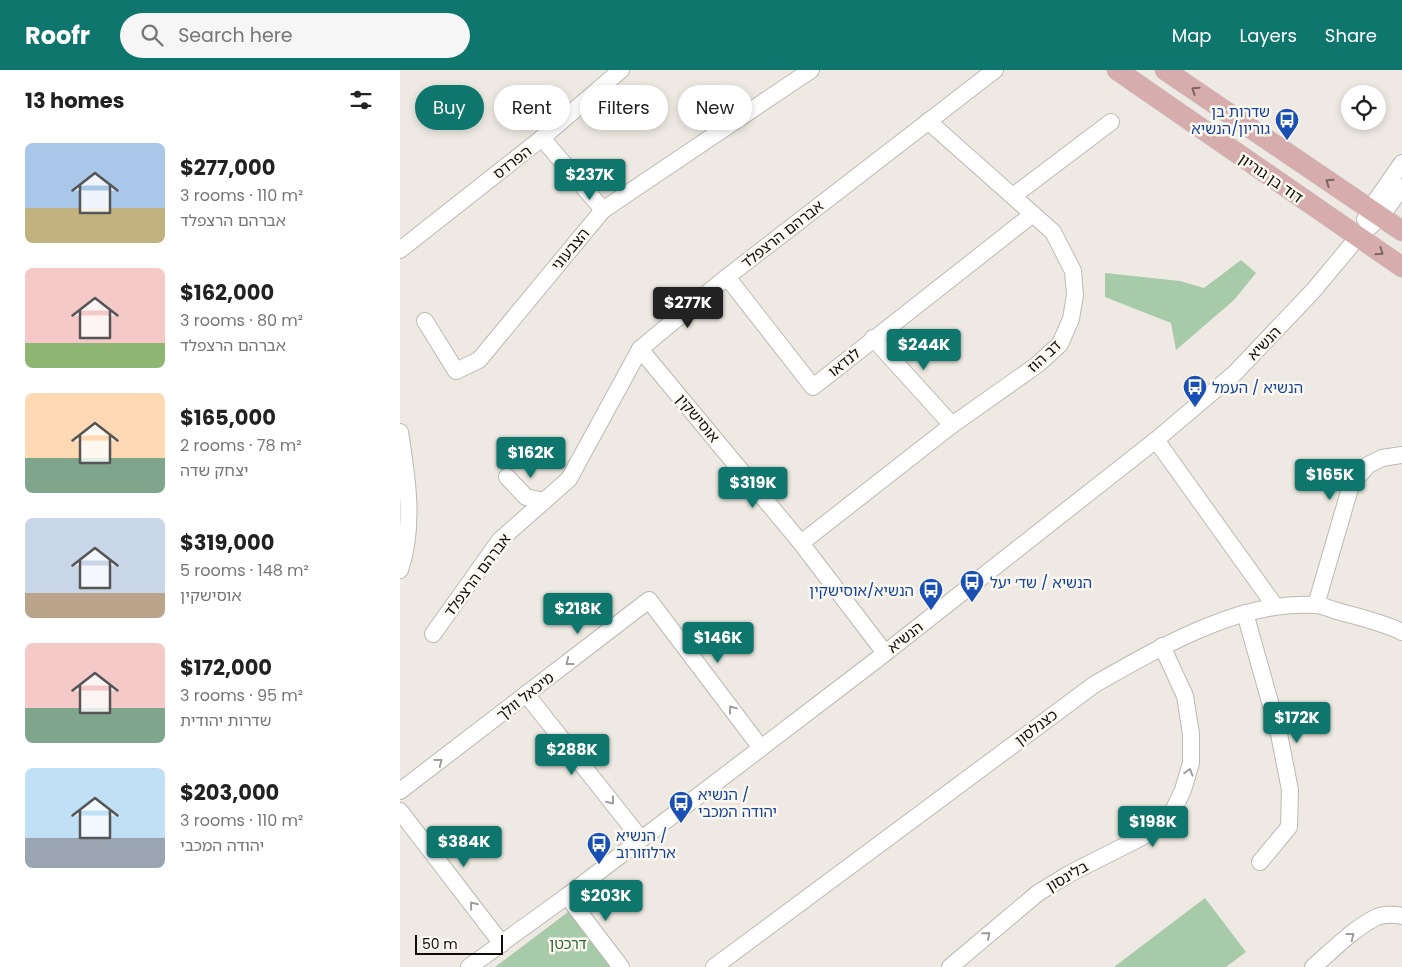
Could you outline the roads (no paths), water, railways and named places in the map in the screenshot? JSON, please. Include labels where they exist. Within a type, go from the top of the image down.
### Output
[{"type":"main road","name":"דוד בן גוריון","points":[[1117,70],[1402,267]]},
{"type":"main road","name":"דוד בן גוריון","points":[[1165,70],[1402,231]]},
{"type":"street","name":"הפרדס","points":[[400,250],[542,138],[621,70]]},
{"type":"street","name":"אברהם הרצפלד","points":[[433,634],[500,540],[569,479],[640,349],[727,277],[995,70]]},
{"type":"street","name":"הצבעוני","points":[[425,321],[456,371],[479,360],[603,210],[804,72]]},
{"type":"street","name":"דב הוז","points":[[801,543],[952,425],[1037,365],[1060,344],[1072,319],[1075,294],[1073,271],[1053,232],[928,121]]},
{"type":"street","points":[[1013,196],[1111,122]]},
{"type":"street","points":[[542,138],[603,210]]},
{"type":"street","points":[[1376,213],[1402,163]]},
{"type":"street","points":[[1376,213],[1402,187]]},
{"type":"street","name":"הנשיא","points":[[470,967],[567,896],[885,653],[1156,440],[1235,373],[1313,292],[1358,238],[1376,213]]},
{"type":"street","name":"לנדאו","points":[[727,277],[813,387],[1033,214]]},
{"type":"street","points":[[874,338],[952,425]]},
{"type":"street","name":"אוסישקין","points":[[640,349],[801,543],[885,653]]},
{"type":"street","points":[[400,432],[408,496],[406,552],[400,570]]},
{"type":"street","points":[[1156,440],[1275,606]]},
{"type":"street","points":[[1316,605],[1351,485],[1368,465],[1382,458],[1402,455]]},
{"type":"street","points":[[507,477],[526,497],[544,501]]},
{"type":"street","name":"מיכאל וולך","points":[[400,791],[649,600],[761,748]]},
{"type":"street","name":"כצנלסון","points":[[725,964],[1095,684],[1162,646],[1210,626],[1275,606],[1316,605],[1402,632]]},
{"type":"street","points":[[1245,614],[1279,734],[1290,790],[1289,828],[1260,862]]},
{"type":"street","name":"בלינסון","points":[[950,967],[1038,893],[1069,874],[1142,837],[1166,819],[1173,811],[1183,790],[1191,763],[1191,734],[1185,696],[1162,646]]},
{"type":"street","points":[[526,694],[641,839]]},
{"type":"street","points":[[400,811],[502,944]]},
{"type":"street","points":[[567,896],[621,967]]},
{"type":"street","points":[[1313,967],[1352,934],[1376,917],[1402,916]]},
{"type":"place","name":"שדרות בן גוריון/הנשיא","points":[[1287,141]]},
{"type":"place","name":"הנשיא / העמל","points":[[1195,408]]},
{"type":"place","name":"הנשיא / שד׳ יעל","points":[[972,603]]},
{"type":"place","name":"הנשיא/אוסישקין","points":[[931,611]]},
{"type":"place","name":"הנשיא / יהודה המכבי","points":[[681,824]]},
{"type":"place","name":"הנשיא / ארלוזורוב","points":[[599,865]]},
{"type":"park label","name":"דרכטן","points":[[568,943]]}]
